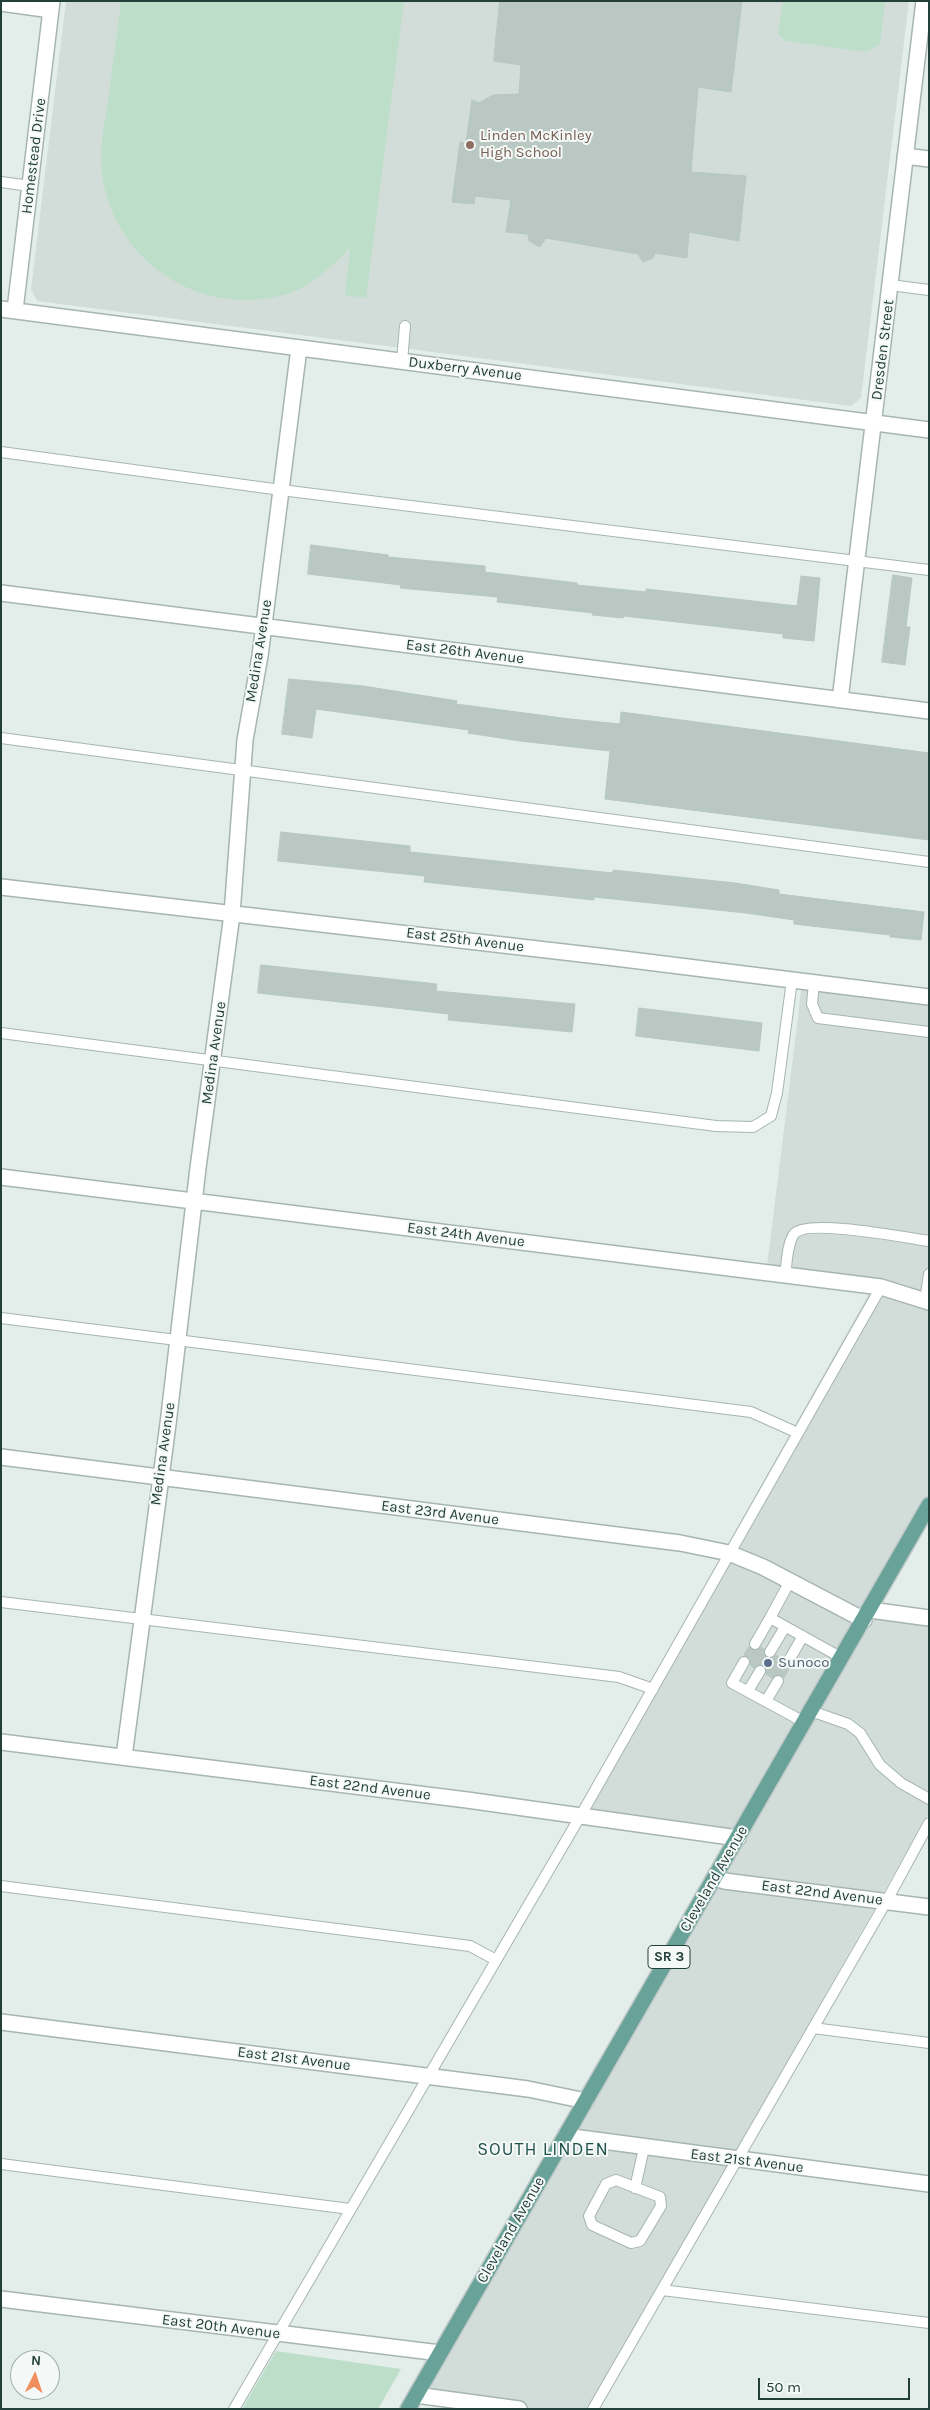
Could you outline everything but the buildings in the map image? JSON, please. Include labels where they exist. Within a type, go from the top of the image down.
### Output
[{"type":"main road","name":"Cleveland Avenue","points":[[408,2409],[929,1505]]},
{"type":"street","name":"Dresden Street","points":[[840,700],[924,1]]},
{"type":"street","points":[[1,3],[51,5]]},
{"type":"street","name":"Homestead Drive","points":[[8,309],[30,186],[51,5]]},
{"type":"street","points":[[906,156],[929,159]]},
{"type":"street","name":"Duxberry Avenue","points":[[8,309],[929,430]]},
{"type":"street","name":"Medina Avenue","points":[[124,1757],[232,914],[245,740],[264,626],[299,348]]},
{"type":"street","name":"East 26th Avenue","points":[[1,593],[929,711]]},
{"type":"street","name":"East 25th Avenue","points":[[1,887],[929,997]]},
{"type":"street","name":"East 24th Avenue","points":[[1,1177],[881,1287],[927,1302]]},
{"type":"street","name":"East 23rd Avenue","points":[[1,1457],[160,1479],[680,1543],[730,1553],[790,1582],[867,1615],[929,1618]]},
{"type":"street","name":"East 22nd Avenue","points":[[1,1742],[581,1815],[738,1838]]},
{"type":"street","name":"East 22nd Avenue","points":[[715,1878],[724,1881],[929,1907]]},
{"type":"street","name":"East 21st Avenue","points":[[1,2022],[528,2089],[586,2101]]},
{"type":"street","name":"East 21st Avenue","points":[[565,2136],[644,2148],[929,2184]]},
{"type":"street","name":"East 20th Avenue","points":[[1,2299],[440,2353]]},
{"type":"street","points":[[416,2395],[519,2409]]},
{"type":"lane","points":[[1,182],[30,186]]},
{"type":"lane","points":[[890,285],[929,290]]},
{"type":"lane","points":[[402,361],[405,326]]},
{"type":"lane","points":[[1,452],[281,490],[929,570]]},
{"type":"lane","points":[[1,738],[929,862]]},
{"type":"lane","points":[[1,1033],[213,1059],[716,1126],[754,1127],[771,1116],[777,1093],[792,980]]},
{"type":"lane","points":[[814,983],[812,1004],[818,1018],[929,1032]]},
{"type":"lane","points":[[785,1275],[791,1240],[795,1232],[804,1228],[824,1226],[929,1242]]},
{"type":"lane","points":[[927,1302],[929,1274]]},
{"type":"lane","points":[[234,2409],[581,1815],[881,1287]]},
{"type":"lane","points":[[1,1318],[751,1412],[798,1433]]},
{"type":"lane","points":[[755,1644],[790,1582]]},
{"type":"lane","points":[[1,1602],[619,1678],[653,1689]]},
{"type":"lane","points":[[770,1618],[842,1658]]},
{"type":"lane","points":[[770,1652],[785,1627]]},
{"type":"lane","points":[[788,1662],[803,1636]]},
{"type":"lane","points":[[744,1662],[732,1683],[766,1701],[807,1716],[848,1724],[860,1733],[880,1765],[901,1783],[929,1799]]},
{"type":"lane","points":[[748,1691],[760,1671]]},
{"type":"lane","points":[[766,1701],[778,1681]]},
{"type":"lane","points":[[593,2409],[886,1902],[929,1823]]},
{"type":"lane","points":[[1,1886],[470,1946],[496,1960]]},
{"type":"lane","points":[[813,2028],[929,2043]]},
{"type":"lane","points":[[635,2188],[644,2148]]},
{"type":"lane","points":[[1,2164],[350,2209]]},
{"type":"lane","points":[[616,2180],[635,2188],[660,2197],[661,2202],[661,2206],[640,2241],[631,2243],[592,2225],[588,2216],[606,2184],[616,2180]]},
{"type":"lane","points":[[662,2290],[929,2323]]},
{"type":"shaded area","name":"Linden McKinley High School","points":[[66,1],[909,1],[861,398],[851,406],[37,301],[31,289]]},
{"type":"shaded area","points":[[803,976],[929,991],[929,1498],[872,1603],[929,1612],[929,1813],[589,2409],[513,2409],[415,2396],[741,1838],[576,1814],[876,1281],[767,1266]]},
{"type":"green space","points":[[121,1],[404,1],[366,298],[345,295],[350,248],[328,269],[311,282],[293,292],[252,300],[221,298],[192,289],[165,275],[142,256],[123,232],[109,205],[101,165],[102,138]]},
{"type":"green space","points":[[783,1],[885,1],[880,44],[867,52],[786,41],[778,34]]},
{"type":"green space","points":[[276,2351],[401,2369],[378,2409],[242,2409]]},
{"type":"place","name":"Linden McKinley High School","points":[[470,145]]},
{"type":"place","name":"Sunoco","points":[[768,1663]]},
{"type":"district","name":"SOUTH LINDEN","points":[[543,2150]]}]
